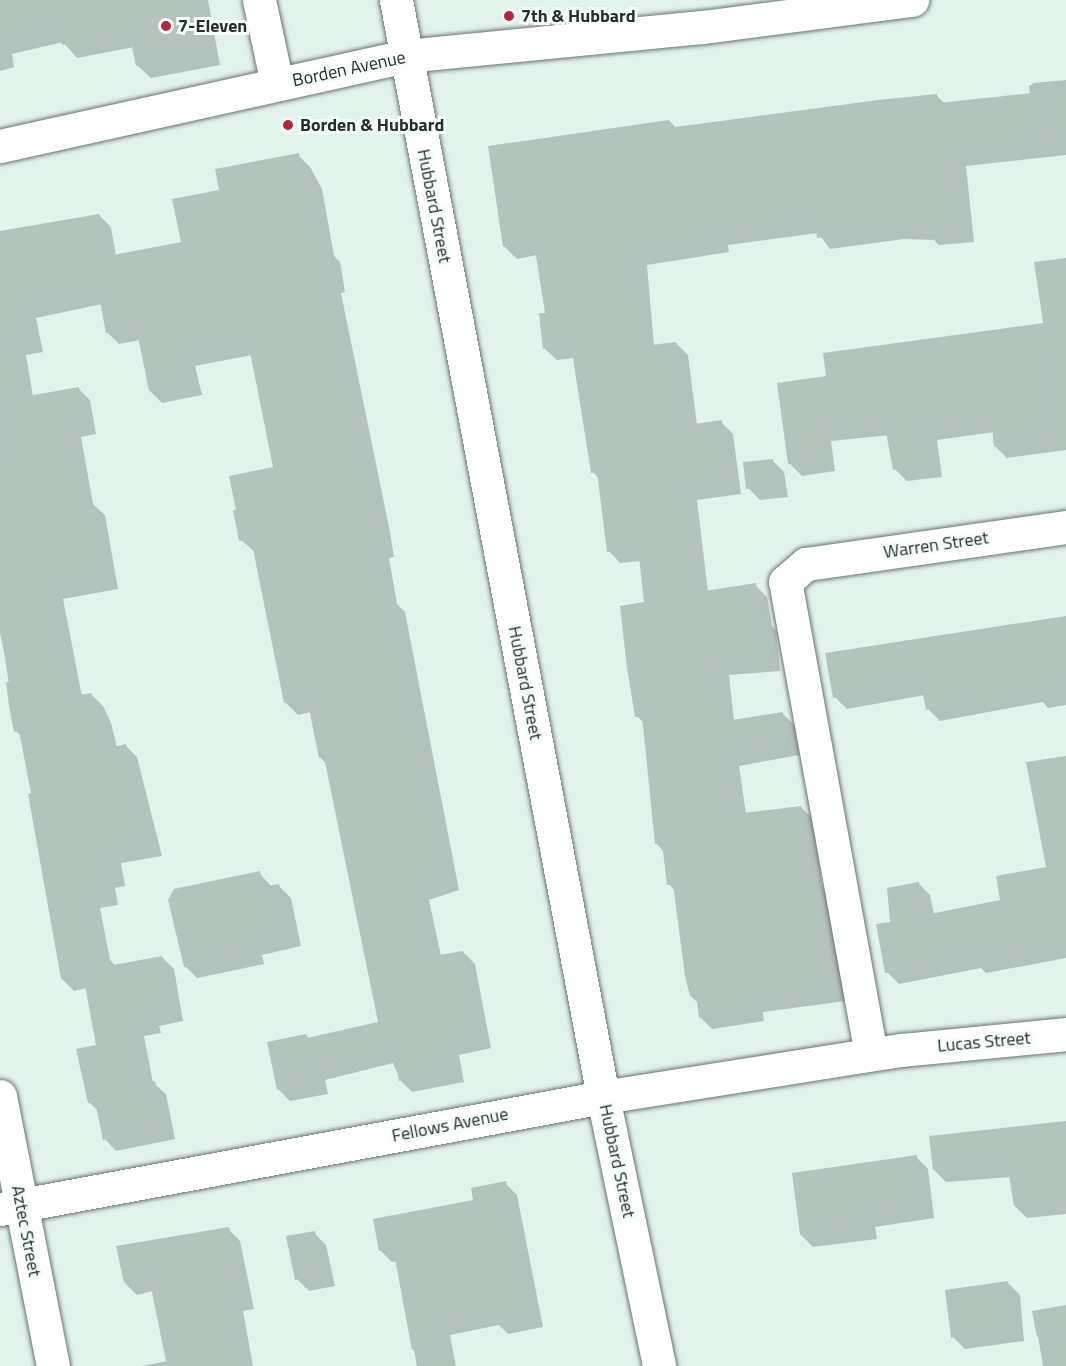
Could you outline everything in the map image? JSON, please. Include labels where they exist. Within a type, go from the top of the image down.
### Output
[{"type":"street","points":[[260,0],[277,84]]},
{"type":"street","name":"Hubbard Street","points":[[396,0],[603,1097],[659,1366]]},
{"type":"street","name":"Borden Avenue","points":[[0,146],[405,56],[703,27],[912,0]]},
{"type":"street","name":"Warren Street","points":[[886,1052],[785,582],[806,564],[1066,527]]},
{"type":"street","name":"Lucas Street","points":[[886,1052],[1066,1034]]},
{"type":"street","name":"Fellows Avenue","points":[[11,1207],[603,1097],[886,1052]]},
{"type":"street","name":"Aztec Street","points":[[0,1096],[11,1207],[53,1366]]},
{"type":"building","points":[[0,0],[198,0],[208,52],[136,66],[129,33],[62,45],[59,27],[0,41]]},
{"type":"building","points":[[1052,91],[1057,135],[1038,138],[1038,145],[955,154],[963,231],[926,234],[925,228],[893,231],[893,228],[817,238],[815,220],[716,233],[717,241],[636,253],[644,346],[676,342],[688,425],[722,420],[730,483],[686,489],[698,592],[756,583],[761,618],[765,617],[769,659],[717,664],[725,721],[783,712],[787,743],[728,755],[736,814],[801,806],[811,879],[816,878],[824,932],[828,932],[835,990],[751,1001],[753,1009],[699,1018],[696,995],[690,996],[685,976],[673,884],[667,885],[662,843],[655,844],[642,716],[635,717],[627,668],[620,606],[644,602],[638,548],[607,552],[597,472],[591,473],[571,346],[543,349],[539,313],[545,313],[534,243],[503,247],[488,146],[669,120],[675,127],[937,94],[938,103]]},
{"type":"building","points":[[299,153],[302,171],[308,170],[310,176],[323,249],[328,248],[334,280],[330,281],[379,518],[383,545],[378,546],[387,599],[393,598],[448,878],[418,888],[433,956],[463,951],[480,1037],[448,1043],[453,1070],[399,1081],[394,1056],[386,1059],[384,1051],[314,1068],[316,1082],[277,1090],[267,1042],[306,1034],[307,1038],[378,1022],[324,757],[319,758],[307,699],[284,703],[251,539],[239,541],[233,510],[236,510],[229,476],[273,467],[248,342],[184,354],[190,383],[149,391],[136,327],[106,333],[98,291],[25,306],[32,340],[0,347],[0,231],[99,214],[108,256],[181,242],[172,199],[219,190],[215,169]]},
{"type":"building","points":[[1066,258],[1066,367],[1045,368],[1053,440],[994,447],[991,419],[926,428],[931,465],[893,470],[884,421],[820,430],[824,460],[788,464],[777,383],[826,376],[823,353],[1043,323],[1034,262]]},
{"type":"building","points":[[79,387],[85,422],[70,425],[84,503],[93,502],[107,577],[52,588],[73,696],[91,693],[95,710],[100,709],[108,748],[126,744],[151,844],[110,851],[114,874],[104,876],[107,893],[89,897],[100,954],[106,954],[108,966],[162,956],[172,1009],[148,1014],[149,1021],[133,1024],[144,1083],[155,1081],[164,1127],[103,1140],[95,1101],[88,1103],[76,1049],[96,1045],[83,975],[61,979],[28,794],[31,793],[19,731],[14,732],[9,706],[6,682],[10,682],[0,633],[0,462],[9,460],[0,401]]},
{"type":"building","points":[[773,459],[777,485],[746,489],[743,462]]},
{"type":"building","points":[[1066,616],[1066,668],[1061,669],[1064,692],[1035,697],[1034,690],[926,710],[921,682],[833,698],[825,653]]},
{"type":"building","points":[[1066,756],[1066,945],[973,962],[972,956],[885,973],[876,924],[890,922],[887,888],[919,882],[925,915],[1000,900],[996,876],[1046,867],[1026,762]]},
{"type":"building","points":[[260,871],[263,887],[279,884],[290,935],[251,943],[253,952],[184,967],[168,900],[174,889]]},
{"type":"building","points":[[1066,1121],[1066,1201],[1014,1206],[1007,1163],[933,1170],[929,1136]]},
{"type":"building","points":[[917,1155],[923,1207],[864,1216],[866,1227],[800,1235],[792,1173]]},
{"type":"building","points":[[506,1181],[532,1316],[495,1322],[493,1312],[439,1323],[443,1345],[412,1350],[393,1248],[379,1251],[373,1219],[473,1200],[471,1188]]},
{"type":"building","points":[[229,1227],[243,1297],[231,1299],[244,1366],[167,1366],[149,1278],[124,1283],[116,1246]]},
{"type":"building","points":[[315,1231],[324,1274],[295,1280],[286,1236]]},
{"type":"building","points":[[1008,1281],[1013,1329],[951,1338],[945,1290]]},
{"type":"building","points":[[1066,1305],[1066,1332],[1037,1337],[1032,1311]]},
{"type":"place","name":"7th & Hubbard","points":[[509,16]]},
{"type":"place","name":"7-Eleven","points":[[166,26]]},
{"type":"place","name":"Borden & Hubbard","points":[[288,125]]}]
